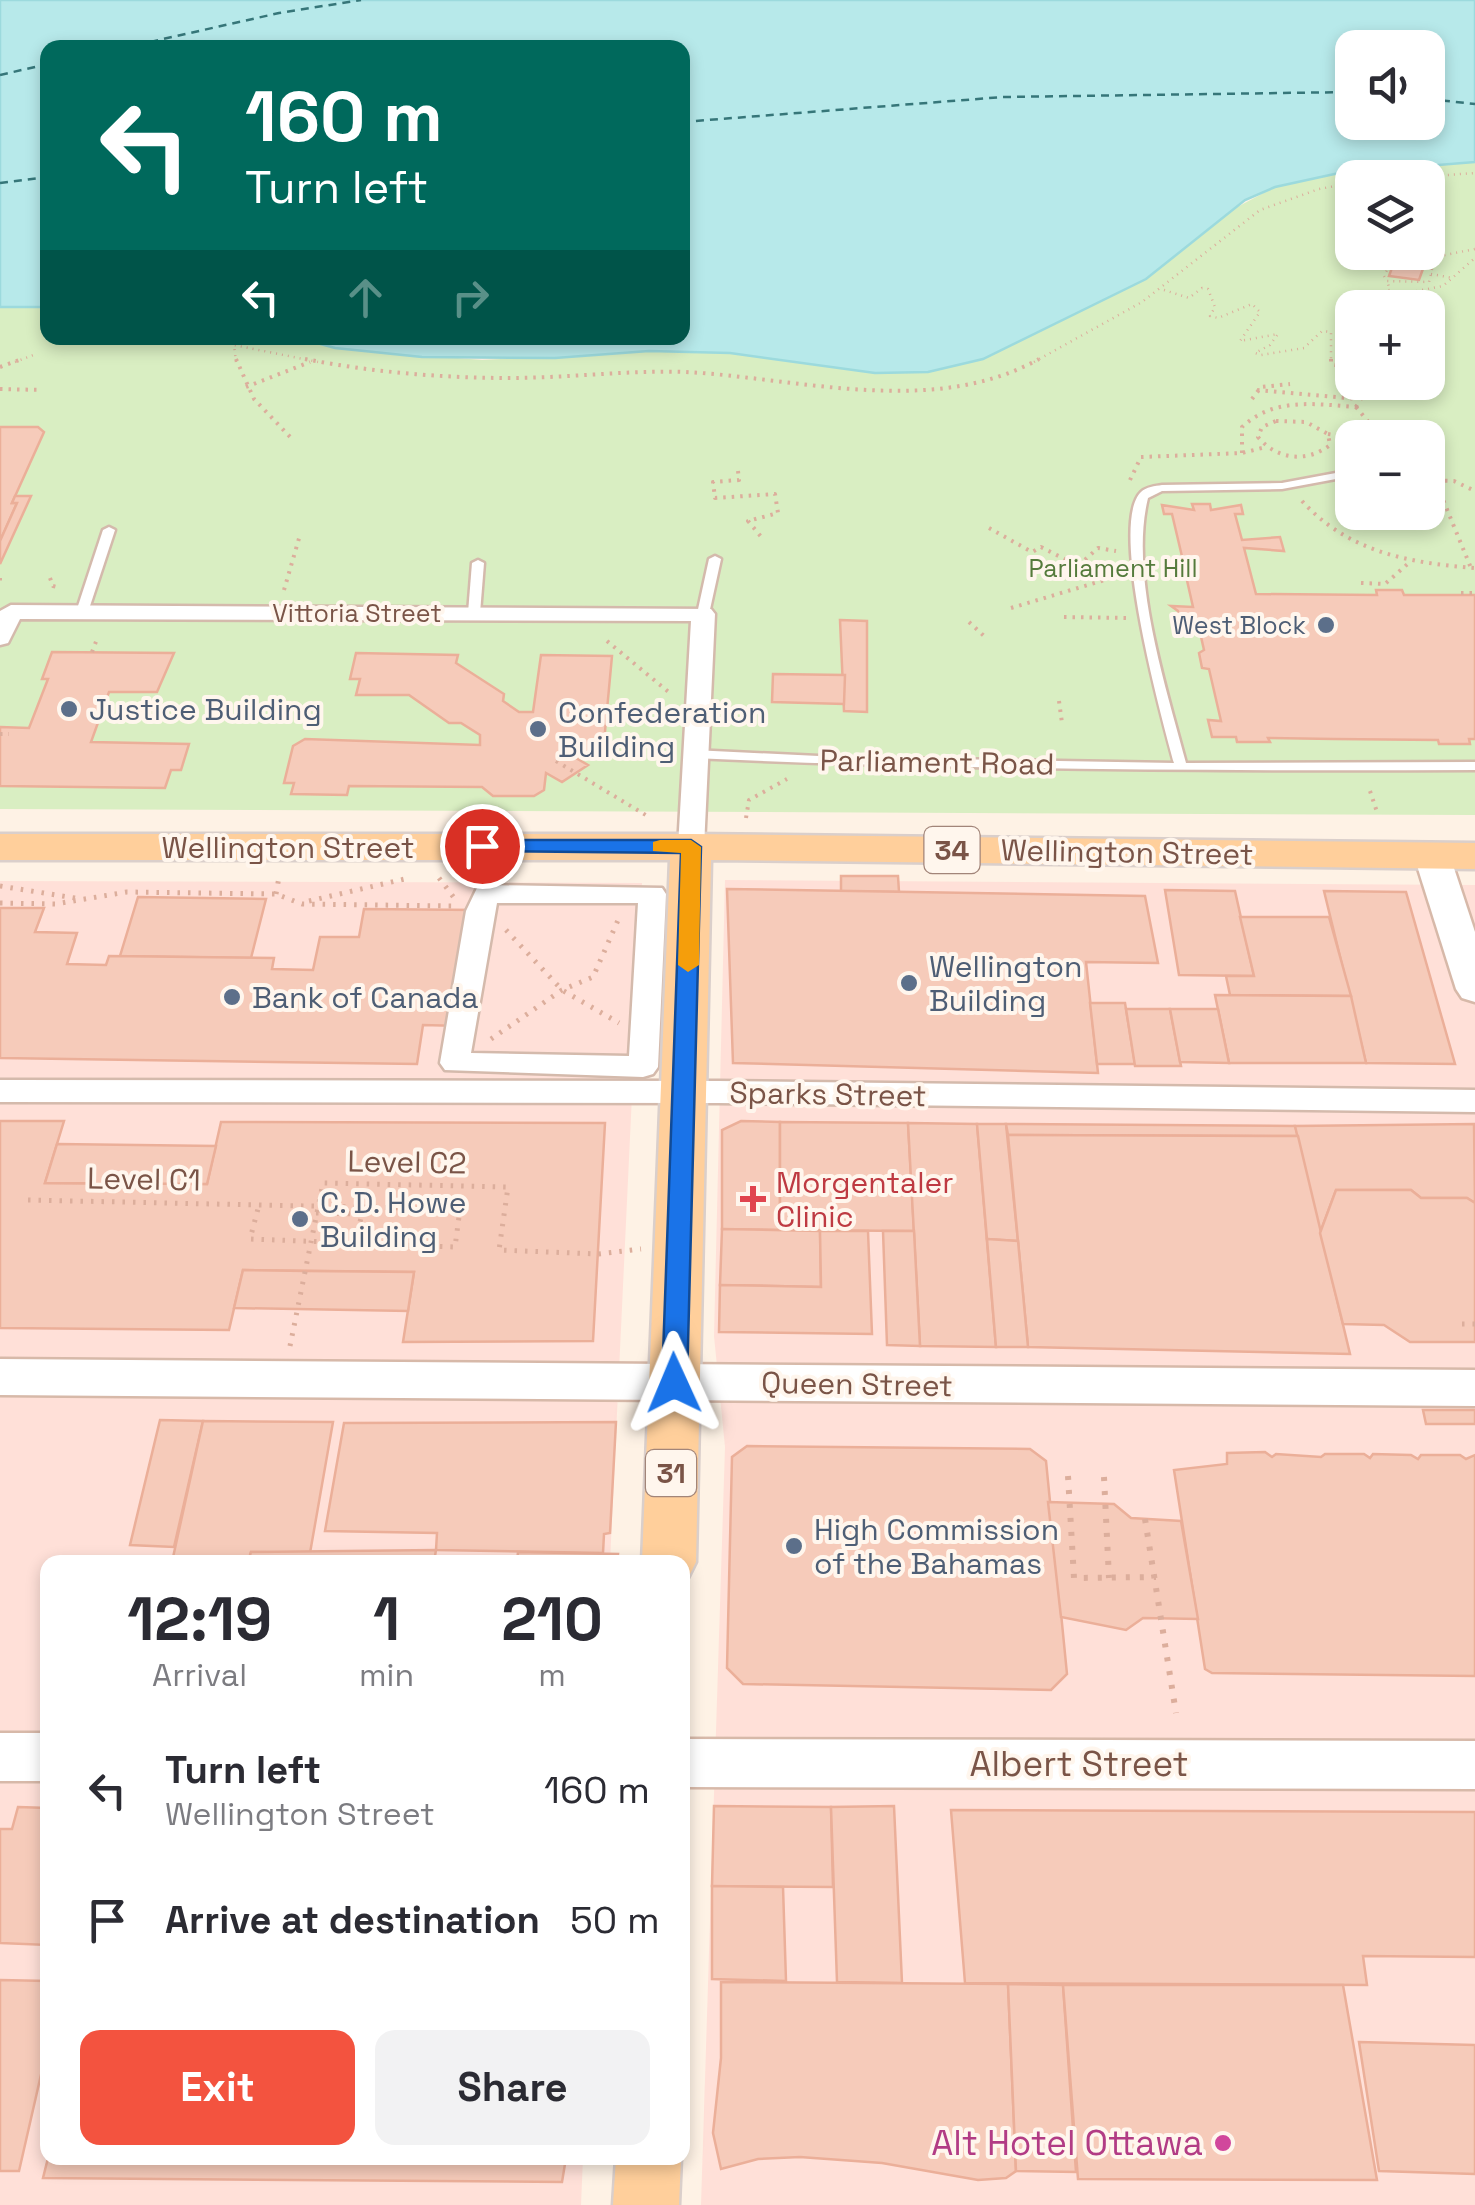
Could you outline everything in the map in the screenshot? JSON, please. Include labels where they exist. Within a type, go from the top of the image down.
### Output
[{"type":"main road","name":"Wellington Street","points":[[0,847],[691,847],[1475,856]]},
{"type":"main road","name":"31","points":[[669,1555],[691,847]]},
{"type":"main road","points":[[646,2205],[648,2165]]},
{"type":"street","name":"Vittoria Street","points":[[6,612],[704,614]]},
{"type":"street","points":[[0,638],[6,612]]},
{"type":"street","points":[[691,847],[693,754],[704,614]]},
{"type":"street","points":[[1432,856],[1475,990]]},
{"type":"street","points":[[487,894],[630,894],[652,894],[643,1067],[456,1063],[480,910],[487,894]]},
{"type":"street","name":"Sparks Street","points":[[0,1091],[1475,1101]]},
{"type":"street","name":"Queen Street","points":[[0,1377],[1475,1388]]},
{"type":"street","points":[[0,1757],[40,1757]]},
{"type":"street","name":"Albert Street","points":[[690,1763],[1475,1765]]},
{"type":"lane","points":[[1180,767],[1134,538],[1142,498],[1148,492],[1290,486],[1335,477]]},
{"type":"lane","points":[[82,612],[109,530]]},
{"type":"lane","points":[[704,614],[715,559]]},
{"type":"lane","points":[[474,614],[478,563]]},
{"type":"lane","name":"Parliament Road","points":[[693,754],[1180,767],[1475,766]]},
{"type":"path","points":[[1445,175],[1475,172]]},
{"type":"path","points":[[294,442],[245,388],[235,362],[234,345],[313,361],[464,377],[684,372],[918,390],[1000,378],[1162,290],[1260,210],[1335,187]]},
{"type":"path","points":[[1445,255],[1475,249]]},
{"type":"path","points":[[1426,290],[1454,278],[1475,258]]},
{"type":"path","points":[[1387,270],[1384,276],[1390,290]]},
{"type":"path","points":[[1387,281],[1429,282],[1432,270]]},
{"type":"path","points":[[1431,274],[1454,278]]},
{"type":"path","points":[[1162,290],[1189,298],[1202,288],[1208,289],[1215,307],[1210,316],[1218,318],[1252,304],[1260,312],[1240,341],[1278,334],[1270,346],[1255,353],[1261,356],[1306,348],[1316,343],[1322,332],[1331,332],[1331,364],[1335,365]]},
{"type":"path","points":[[0,367],[36,354]]},
{"type":"path","points":[[245,388],[313,361]]},
{"type":"path","points":[[1256,390],[1290,384]]},
{"type":"path","points":[[0,389],[42,390]]},
{"type":"path","points":[[1256,390],[1335,398]]},
{"type":"path","points":[[1252,399],[1256,390]]},
{"type":"path","points":[[1356,407],[1358,400]]},
{"type":"path","points":[[1242,453],[1242,427],[1264,410],[1296,404],[1356,407],[1367,420]]},
{"type":"path","points":[[1266,447],[1258,432],[1276,421],[1306,422],[1335,435]]},
{"type":"path","points":[[1130,482],[1141,458],[1242,453],[1266,447],[1296,457],[1318,454],[1330,446],[1328,434]]},
{"type":"path","points":[[738,470],[740,480],[713,482],[715,498],[776,494],[778,513],[748,521],[763,539]]},
{"type":"path","points":[[1445,481],[1475,491]]},
{"type":"path","points":[[1300,498],[1322,523],[1346,538],[1412,561],[1473,568]]},
{"type":"path","points":[[1445,504],[1473,568]]},
{"type":"path","points":[[988,528],[1032,552],[1041,547],[1078,566],[1098,548],[1116,552]]},
{"type":"path","points":[[284,590],[300,534]]},
{"type":"path","points":[[1362,584],[1385,584],[1412,561]]},
{"type":"path","points":[[1011,608],[1109,576],[1121,576]]},
{"type":"path","points":[[1461,593],[1475,593]]},
{"type":"path","points":[[1064,617],[1148,618]]},
{"type":"path","points":[[969,622],[984,636]]},
{"type":"path","points":[[92,652],[98,639]]},
{"type":"path","points":[[607,641],[671,694]]},
{"type":"path","points":[[1059,701],[1062,723]]},
{"type":"path","points":[[0,734],[9,734]]},
{"type":"path","points":[[746,818],[749,800],[793,775],[811,758]]},
{"type":"path","points":[[556,762],[649,817]]},
{"type":"path","points":[[1370,791],[1378,815]]},
{"type":"path","points":[[128,892],[132,877]]},
{"type":"path","points":[[204,893],[209,877]]},
{"type":"path","points":[[0,903],[89,900],[128,892],[276,894],[280,878]]},
{"type":"path","points":[[302,904],[408,878]]},
{"type":"path","points":[[438,878],[460,906]]},
{"type":"path","points":[[0,886],[89,900]]},
{"type":"path","points":[[456,1063],[562,990],[592,977],[630,894]]},
{"type":"path","name":"Level C2","points":[[316,1213],[322,1184],[508,1186],[499,1250],[598,1254],[644,1248]]},
{"type":"path","name":"Level C1","points":[[28,1200],[259,1204],[363,1210],[460,1208],[455,1247],[250,1239],[259,1204]]},
{"type":"path","points":[[290,1346],[316,1213],[363,1210],[355,1244]]},
{"type":"path","points":[[1462,1324],[1475,1324]]},
{"type":"path","points":[[1068,1476],[1074,1578],[1156,1577]]},
{"type":"path","points":[[1104,1478],[1109,1578]]},
{"type":"path","points":[[1144,1519],[1176,1713]]},
{"type":"shaded area","points":[[725,880],[1475,885],[1475,2205],[701,2205],[725,1447],[714,1336]]},
{"type":"shaded area","points":[[0,881],[642,883],[610,1555],[40,1555],[40,2165],[583,2165],[581,2205],[0,2205]]},
{"type":"green space","name":"Parliament Hill","points":[[1475,162],[1475,815],[0,809],[0,307],[40,307],[40,345],[324,345],[482,360],[649,351],[730,353],[875,373],[928,372],[1275,187],[1335,174],[1335,270],[1445,270],[1445,164]]},
{"type":"water","points":[[0,0],[1475,0],[1475,162],[1335,160],[1335,174],[1275,187],[1245,200],[1146,279],[983,359],[928,372],[875,373],[730,353],[649,351],[555,358],[422,357],[324,345],[690,345],[690,40],[40,40],[40,307],[0,307]]},
{"type":"building","points":[[1391,270],[1423,270],[1419,280],[1389,276]]},
{"type":"building","points":[[0,427],[38,427],[44,432],[12,503],[17,503],[0,541]]},
{"type":"building","points":[[15,496],[31,496],[0,564],[0,541],[17,503],[12,503]]},
{"type":"building","name":"West Block","points":[[1192,504],[1210,504],[1211,510],[1241,505],[1243,514],[1235,514],[1242,540],[1280,537],[1284,551],[1244,548],[1256,594],[1377,595],[1376,590],[1402,590],[1404,595],[1475,595],[1475,739],[1469,739],[1470,744],[1439,744],[1438,740],[1268,738],[1270,742],[1237,742],[1236,737],[1212,737],[1208,720],[1221,721],[1209,669],[1202,668],[1199,653],[1204,650],[1199,628],[1176,629],[1180,624],[1178,611],[1171,606],[1193,607],[1186,576],[1179,575],[1177,564],[1184,565],[1172,514],[1164,514],[1162,505],[1194,510]]},
{"type":"building","points":[[840,620],[867,621],[867,712],[844,711]]},
{"type":"building","name":"Justice Building","points":[[52,652],[174,653],[157,692],[109,692],[91,742],[189,744],[181,770],[171,770],[165,788],[0,786],[0,727],[29,728],[48,679],[42,679]]},
{"type":"building","name":"Confederation Building","points":[[356,653],[458,655],[456,663],[504,694],[503,701],[519,712],[533,712],[541,655],[612,656],[603,753],[584,753],[576,758],[588,765],[562,782],[546,773],[544,790],[534,796],[493,796],[482,787],[349,786],[347,795],[291,794],[294,783],[284,783],[293,746],[305,739],[480,745],[480,735],[461,723],[449,723],[409,695],[356,695],[360,679],[350,679]]},
{"type":"building","points":[[773,674],[845,675],[844,704],[772,702]]},
{"type":"building","points":[[841,876],[898,876],[899,892],[841,891]]},
{"type":"building","name":"Wellington Building","points":[[727,889],[1145,896],[1158,963],[1086,962],[1098,1073],[733,1063]]},
{"type":"building","points":[[1165,890],[1235,891],[1254,976],[1179,975]]},
{"type":"building","points":[[1324,891],[1406,892],[1455,1064],[1366,1063]]},
{"type":"building","points":[[138,897],[266,899],[251,958],[120,956]]},
{"type":"building","name":"Bank of Canada","points":[[0,908],[44,908],[35,932],[77,933],[67,964],[106,965],[109,956],[274,958],[272,969],[313,970],[320,937],[359,937],[364,909],[478,910],[461,1026],[423,1025],[417,1064],[0,1058]]},
{"type":"building","points":[[1240,917],[1329,917],[1351,996],[1230,995],[1226,976],[1254,976]]},
{"type":"building","points":[[1215,995],[1351,996],[1366,1063],[1229,1063]]},
{"type":"building","points":[[1090,1003],[1125,1003],[1135,1064],[1097,1064]]},
{"type":"building","points":[[1126,1009],[1170,1009],[1181,1066],[1135,1066]]},
{"type":"building","points":[[1170,1009],[1218,1009],[1229,1063],[1180,1062]]},
{"type":"building","name":"C. D. Howe Building","points":[[0,1121],[64,1121],[45,1183],[207,1184],[221,1122],[605,1123],[593,1341],[403,1342],[414,1272],[243,1270],[229,1330],[0,1328]]},
{"type":"building","points":[[741,1121],[780,1122],[780,1230],[722,1229],[722,1130]]},
{"type":"building","points":[[780,1122],[908,1123],[914,1231],[780,1230]]},
{"type":"building","points":[[908,1123],[977,1124],[996,1347],[920,1346]]},
{"type":"building","points":[[977,1124],[1006,1124],[1018,1241],[987,1239]]},
{"type":"building","points":[[1006,1124],[1295,1126],[1298,1136],[1008,1135]]},
{"type":"building","points":[[1474,1124],[1475,1203],[1467,1198],[1421,1198],[1411,1190],[1336,1190],[1320,1233],[1295,1126]]},
{"type":"building","points":[[1008,1135],[1298,1136],[1350,1354],[1028,1347]]},
{"type":"building","points":[[57,1144],[216,1146],[207,1184],[45,1183]]},
{"type":"building","points":[[1336,1190],[1411,1190],[1421,1198],[1467,1198],[1475,1203],[1475,1342],[1410,1342],[1384,1325],[1343,1324],[1320,1233]]},
{"type":"building","points":[[722,1229],[820,1231],[821,1287],[720,1285]]},
{"type":"building","points":[[820,1231],[868,1231],[872,1334],[719,1332],[720,1285],[821,1287]]},
{"type":"building","points":[[883,1231],[914,1231],[920,1346],[887,1345]]},
{"type":"building","points":[[987,1239],[1018,1241],[1028,1347],[996,1347]]},
{"type":"building","points":[[243,1270],[414,1272],[408,1311],[234,1308]]},
{"type":"building","points":[[1423,1410],[1475,1410],[1475,1424],[1426,1424]]},
{"type":"building","points":[[160,1420],[203,1421],[174,1547],[130,1545]]},
{"type":"building","points":[[203,1421],[333,1422],[310,1553],[174,1555]]},
{"type":"building","points":[[616,1422],[610,1533],[604,1534],[603,1553],[436,1550],[437,1533],[325,1531],[344,1423]]},
{"type":"building","points":[[747,1446],[1030,1449],[1046,1461],[1067,1674],[1051,1690],[743,1684],[727,1668],[732,1457]]},
{"type":"building","points":[[1265,1452],[1272,1457],[1364,1454],[1370,1458],[1373,1454],[1411,1455],[1418,1459],[1421,1455],[1460,1455],[1466,1459],[1475,1455],[1475,1676],[1212,1673],[1205,1669],[1174,1470],[1227,1464],[1227,1453]]},
{"type":"building","points":[[1048,1502],[1114,1504],[1131,1518],[1181,1521],[1198,1619],[1143,1618],[1126,1630],[1061,1617]]},
{"type":"building","points":[[436,1550],[435,1555],[250,1555]]},
{"type":"building","points":[[518,1552],[618,1554],[618,1555],[518,1555]]},
{"type":"building","points":[[714,1806],[831,1807],[833,1887],[712,1886]]},
{"type":"building","points":[[894,1806],[902,1983],[837,1982],[831,1807]]},
{"type":"building","points":[[18,1807],[40,1808],[40,1945],[0,1943],[0,1829],[12,1829]]},
{"type":"building","points":[[951,1810],[1475,1812],[1475,1957],[1363,1956],[1367,1985],[965,1983]]},
{"type":"building","points":[[712,1886],[783,1887],[786,1981],[712,1979]]},
{"type":"building","points":[[0,1980],[40,1981],[40,2079],[19,2171],[0,2171]]},
{"type":"building","points":[[721,1982],[1008,1984],[1016,2171],[1006,2178],[978,2180],[882,2163],[800,2157],[758,2159],[721,2169],[713,2133],[721,2058]]},
{"type":"building","points":[[1008,1984],[1063,1985],[1076,2172],[1016,2171]]},
{"type":"building","points":[[1063,1985],[1343,1985],[1377,2180],[1078,2179]]},
{"type":"building","points":[[1359,2042],[1475,2045],[1475,2174],[1379,2171]]},
{"type":"building","points":[[46,2165],[565,2165],[562,2182],[43,2178]]},
{"type":"ferry route","points":[[159,40],[279,13],[361,0]]},
{"type":"ferry route","points":[[0,75],[40,66]]},
{"type":"ferry route","points":[[690,121],[1003,97],[1335,92]]},
{"type":"ferry route","points":[[1445,101],[1475,104]]},
{"type":"ferry route","points":[[0,183],[40,178]]},
{"type":"slow traffic","points":[[660,847],[691,847],[688,965]]},
{"type":"place","name":"West Block","points":[[1326,625]]},
{"type":"place","name":"Justice Building","points":[[69,709]]},
{"type":"place","name":"Confederation Building","points":[[538,729]]},
{"type":"place","name":"Wellington Building","points":[[909,983]]},
{"type":"place","name":"Bank of Canada","points":[[232,997]]},
{"type":"place","name":"Morgentaler Clinic","points":[[753,1199]]},
{"type":"place","name":"C. D. Howe Building","points":[[300,1219]]},
{"type":"place","name":"High Commission of the Bahamas","points":[[794,1546]]},
{"type":"place","name":"Alt Hotel Ottawa","points":[[1223,2143]]},
{"type":"route","points":[[482,846],[691,847],[674,1383]]}]
